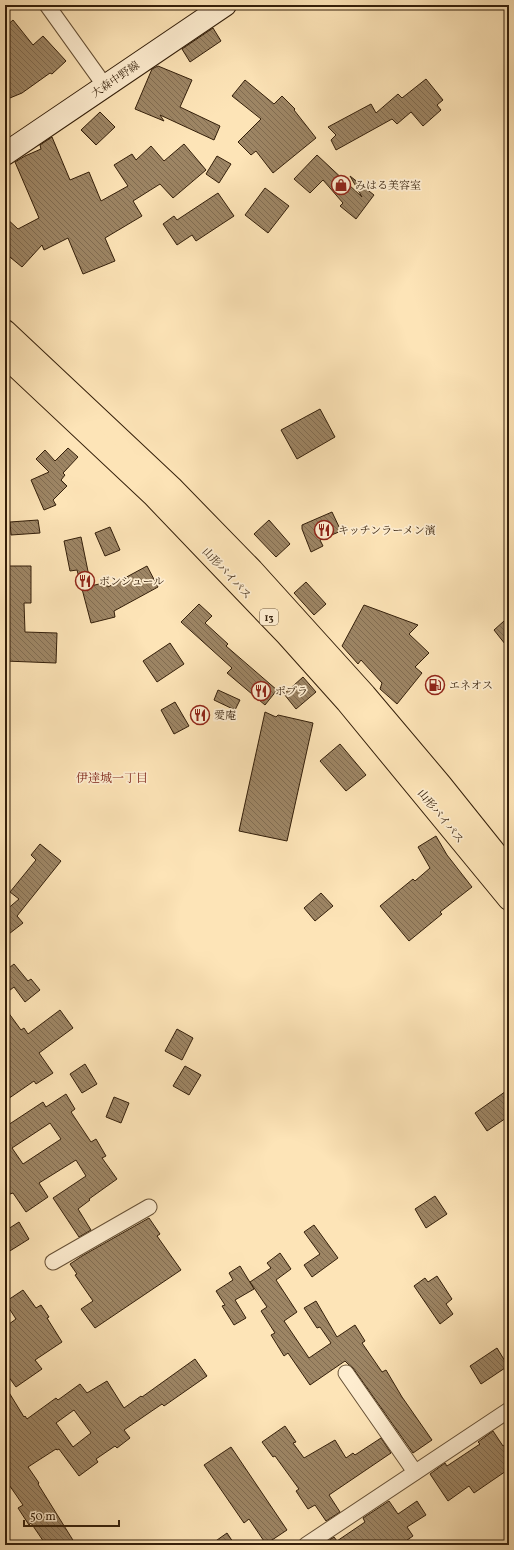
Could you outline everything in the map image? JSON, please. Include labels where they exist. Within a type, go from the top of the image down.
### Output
[{"type":"highway","name":"山形バイパス","points":[[5,331],[171,486],[252,570],[365,695],[441,785],[509,870]]},
{"type":"highway","name":"山形バイパス","points":[[5,356],[153,495],[287,635],[347,702],[509,899]]},
{"type":"main road","name":"大森中野線","points":[[5,154],[225,5]]},
{"type":"street","points":[[47,5],[105,86]]},
{"type":"street","points":[[53,1262],[149,1207]]},
{"type":"street","points":[[346,1373],[415,1472]]},
{"type":"street","points":[[306,1545],[509,1410]]},
{"type":"building","points":[[13,20],[33,45],[43,36],[66,61],[52,74],[50,73],[22,93],[5,100],[5,27]]},
{"type":"building","points":[[213,28],[221,41],[190,62],[182,49]]},
{"type":"building","points":[[158,66],[192,80],[180,107],[220,126],[214,140],[160,115],[164,121],[135,109],[152,69]]},
{"type":"building","points":[[426,79],[443,100],[437,105],[441,110],[423,126],[411,112],[397,124],[392,119],[336,150],[331,140],[336,135],[328,127],[371,104],[376,113],[398,94],[402,98]]},
{"type":"building","points":[[245,80],[274,104],[282,96],[295,109],[294,110],[316,138],[273,173],[256,151],[251,155],[238,142],[261,119],[232,96]]},
{"type":"building","points":[[100,112],[115,127],[96,145],[81,130]]},
{"type":"building","points":[[52,137],[70,180],[89,172],[101,201],[128,186],[114,165],[132,154],[136,160],[151,146],[164,161],[184,144],[206,170],[173,198],[160,184],[133,201],[142,216],[105,238],[115,261],[83,274],[68,238],[44,250],[42,245],[22,267],[5,253],[5,217],[18,229],[39,218],[15,162],[41,149],[40,145]]},
{"type":"building","points":[[317,155],[362,197],[350,176],[374,195],[356,219],[340,206],[343,203],[323,180],[310,193],[294,179]]},
{"type":"building","points":[[217,156],[231,164],[219,183],[206,174]]},
{"type":"building","points":[[265,188],[289,206],[268,233],[245,215]]},
{"type":"building","points":[[218,193],[234,216],[196,241],[192,235],[177,245],[163,224],[174,216],[177,220]]},
{"type":"building","points":[[320,409],[335,437],[297,459],[281,430]]},
{"type":"building","points":[[68,448],[78,457],[63,473],[65,475],[61,480],[67,486],[53,500],[56,505],[44,510],[31,480],[49,472],[36,459],[45,450],[55,461]]},
{"type":"building","points":[[332,512],[341,531],[320,540],[323,546],[311,552],[302,529],[302,525]]},
{"type":"building","points":[[38,520],[40,533],[11,535],[10,522]]},
{"type":"building","points":[[269,520],[290,544],[276,557],[254,534]]},
{"type":"building","points":[[110,527],[120,550],[105,556],[95,533]]},
{"type":"building","points":[[81,537],[91,586],[107,582],[108,587],[147,566],[158,587],[114,611],[115,617],[91,623],[77,570],[70,571],[64,541]]},
{"type":"building","points":[[5,566],[31,566],[31,603],[24,603],[25,632],[57,633],[56,663],[5,661]]},
{"type":"building","points":[[306,582],[326,604],[314,615],[294,593]]},
{"type":"building","points":[[199,604],[212,616],[205,623],[228,644],[226,646],[277,690],[265,705],[227,673],[232,668],[181,622]]},
{"type":"building","points":[[364,605],[418,625],[409,634],[429,653],[415,667],[422,673],[397,704],[380,689],[382,683],[361,660],[358,664],[342,646]]},
{"type":"building","points":[[504,621],[509,627],[509,649],[494,630]]},
{"type":"building","points":[[170,643],[184,664],[157,682],[143,661]]},
{"type":"building","points":[[303,677],[316,692],[296,709],[284,694]]},
{"type":"building","points":[[218,690],[240,700],[235,710],[214,700]]},
{"type":"building","points":[[175,702],[189,726],[174,734],[161,710]]},
{"type":"building","points":[[265,712],[276,717],[278,715],[313,723],[287,841],[239,831]]},
{"type":"building","points":[[340,744],[366,775],[346,791],[320,761]]},
{"type":"building","points":[[436,836],[447,855],[472,887],[440,912],[442,914],[409,941],[380,906],[413,879],[415,881],[430,868],[418,847]]},
{"type":"building","points":[[40,844],[61,861],[17,916],[23,923],[5,937],[5,911],[19,899],[10,892],[36,860],[31,855]]},
{"type":"building","points":[[321,893],[333,906],[315,921],[304,908]]},
{"type":"building","points":[[14,964],[28,981],[31,979],[40,990],[25,1002],[14,987],[5,994],[5,971]]},
{"type":"building","points":[[5,1008],[21,1030],[24,1028],[28,1034],[60,1010],[73,1028],[39,1053],[53,1073],[36,1084],[34,1081],[5,1101]]},
{"type":"building","points":[[177,1029],[193,1038],[182,1060],[165,1051]]},
{"type":"building","points":[[85,1064],[97,1084],[82,1093],[70,1074]]},
{"type":"building","points":[[185,1066],[201,1075],[189,1095],[173,1086]]},
{"type":"building","points":[[509,1089],[509,1116],[487,1131],[475,1113]]},
{"type":"building","points":[[66,1094],[75,1109],[71,1112],[91,1142],[96,1139],[106,1156],[102,1158],[117,1179],[89,1199],[90,1200],[78,1209],[91,1230],[79,1237],[53,1198],[86,1176],[76,1160],[39,1183],[48,1197],[26,1212],[13,1193],[10,1194],[5,1186],[5,1127],[43,1102],[46,1107]],"holes":[[[50,1123],[61,1139],[23,1164],[12,1148]]]},
{"type":"building","points":[[114,1097],[129,1103],[121,1123],[106,1117]]},
{"type":"building","points":[[435,1196],[447,1214],[426,1228],[415,1209]]},
{"type":"building","points":[[149,1218],[160,1234],[157,1236],[181,1270],[95,1328],[81,1309],[93,1301],[75,1275],[77,1274],[70,1264]]},
{"type":"building","points":[[19,1222],[29,1239],[5,1254],[5,1231]]},
{"type":"building","points":[[314,1225],[338,1258],[312,1277],[304,1265],[320,1254],[304,1232]]},
{"type":"building","points":[[280,1253],[291,1269],[276,1280],[297,1312],[284,1321],[309,1358],[331,1343],[320,1327],[317,1328],[304,1308],[316,1301],[337,1337],[355,1325],[365,1341],[362,1343],[382,1372],[386,1370],[402,1397],[432,1440],[413,1453],[353,1368],[345,1361],[310,1385],[288,1353],[284,1356],[271,1335],[275,1333],[261,1311],[267,1307],[250,1282],[271,1268],[267,1263]]},
{"type":"building","points":[[240,1266],[254,1289],[235,1300],[246,1318],[234,1325],[222,1306],[225,1305],[216,1291],[233,1280],[229,1273]]},
{"type":"building","points":[[437,1276],[452,1299],[446,1304],[453,1314],[440,1324],[414,1286],[425,1278],[428,1282]]},
{"type":"building","points":[[23,1290],[36,1308],[41,1305],[62,1342],[35,1360],[42,1369],[16,1387],[5,1372],[5,1327],[16,1319],[5,1302]]},
{"type":"building","points":[[497,1348],[508,1366],[481,1384],[470,1366]]},
{"type":"building","points":[[195,1359],[207,1376],[164,1406],[162,1404],[124,1430],[130,1438],[117,1448],[115,1446],[96,1459],[98,1462],[79,1476],[59,1449],[56,1449],[28,1467],[76,1545],[46,1545],[31,1523],[29,1525],[18,1508],[23,1505],[5,1479],[5,1386],[24,1417],[25,1416],[27,1419],[56,1398],[58,1400],[80,1384],[87,1393],[107,1381],[124,1408],[141,1396],[142,1397]],"holes":[[[74,1410],[91,1433],[73,1447],[56,1423]]]},
{"type":"building","points":[[285,1426],[296,1442],[293,1443],[304,1458],[335,1440],[346,1458],[353,1453],[355,1455],[381,1438],[391,1453],[329,1495],[340,1512],[326,1521],[315,1505],[308,1509],[296,1491],[299,1489],[275,1456],[273,1457],[262,1442]]},
{"type":"building","points":[[493,1431],[503,1446],[509,1442],[509,1469],[474,1493],[469,1486],[448,1501],[430,1474],[445,1463],[447,1466],[480,1444],[478,1442]]},
{"type":"building","points":[[231,1447],[287,1530],[266,1544],[249,1519],[244,1523],[204,1465]]},
{"type":"building","points":[[389,1501],[398,1514],[417,1501],[426,1515],[407,1527],[413,1536],[400,1545],[322,1545],[334,1537],[337,1541],[365,1522],[363,1518]]},
{"type":"building","points":[[227,1533],[235,1545],[210,1545]]},
{"type":"place","name":"みはる美容室","points":[[341,185]]},
{"type":"place","name":"キッチンラーメン濱","points":[[324,530]]},
{"type":"place","name":"ボンシュール","points":[[85,581]]},
{"type":"place","name":"エネオス","points":[[435,685]]},
{"type":"place","name":"ポプラ","points":[[261,691]]},
{"type":"place","name":"愛庵","points":[[200,715]]},
{"type":"district","name":"伊達城一丁目","points":[[112,778]]}]
